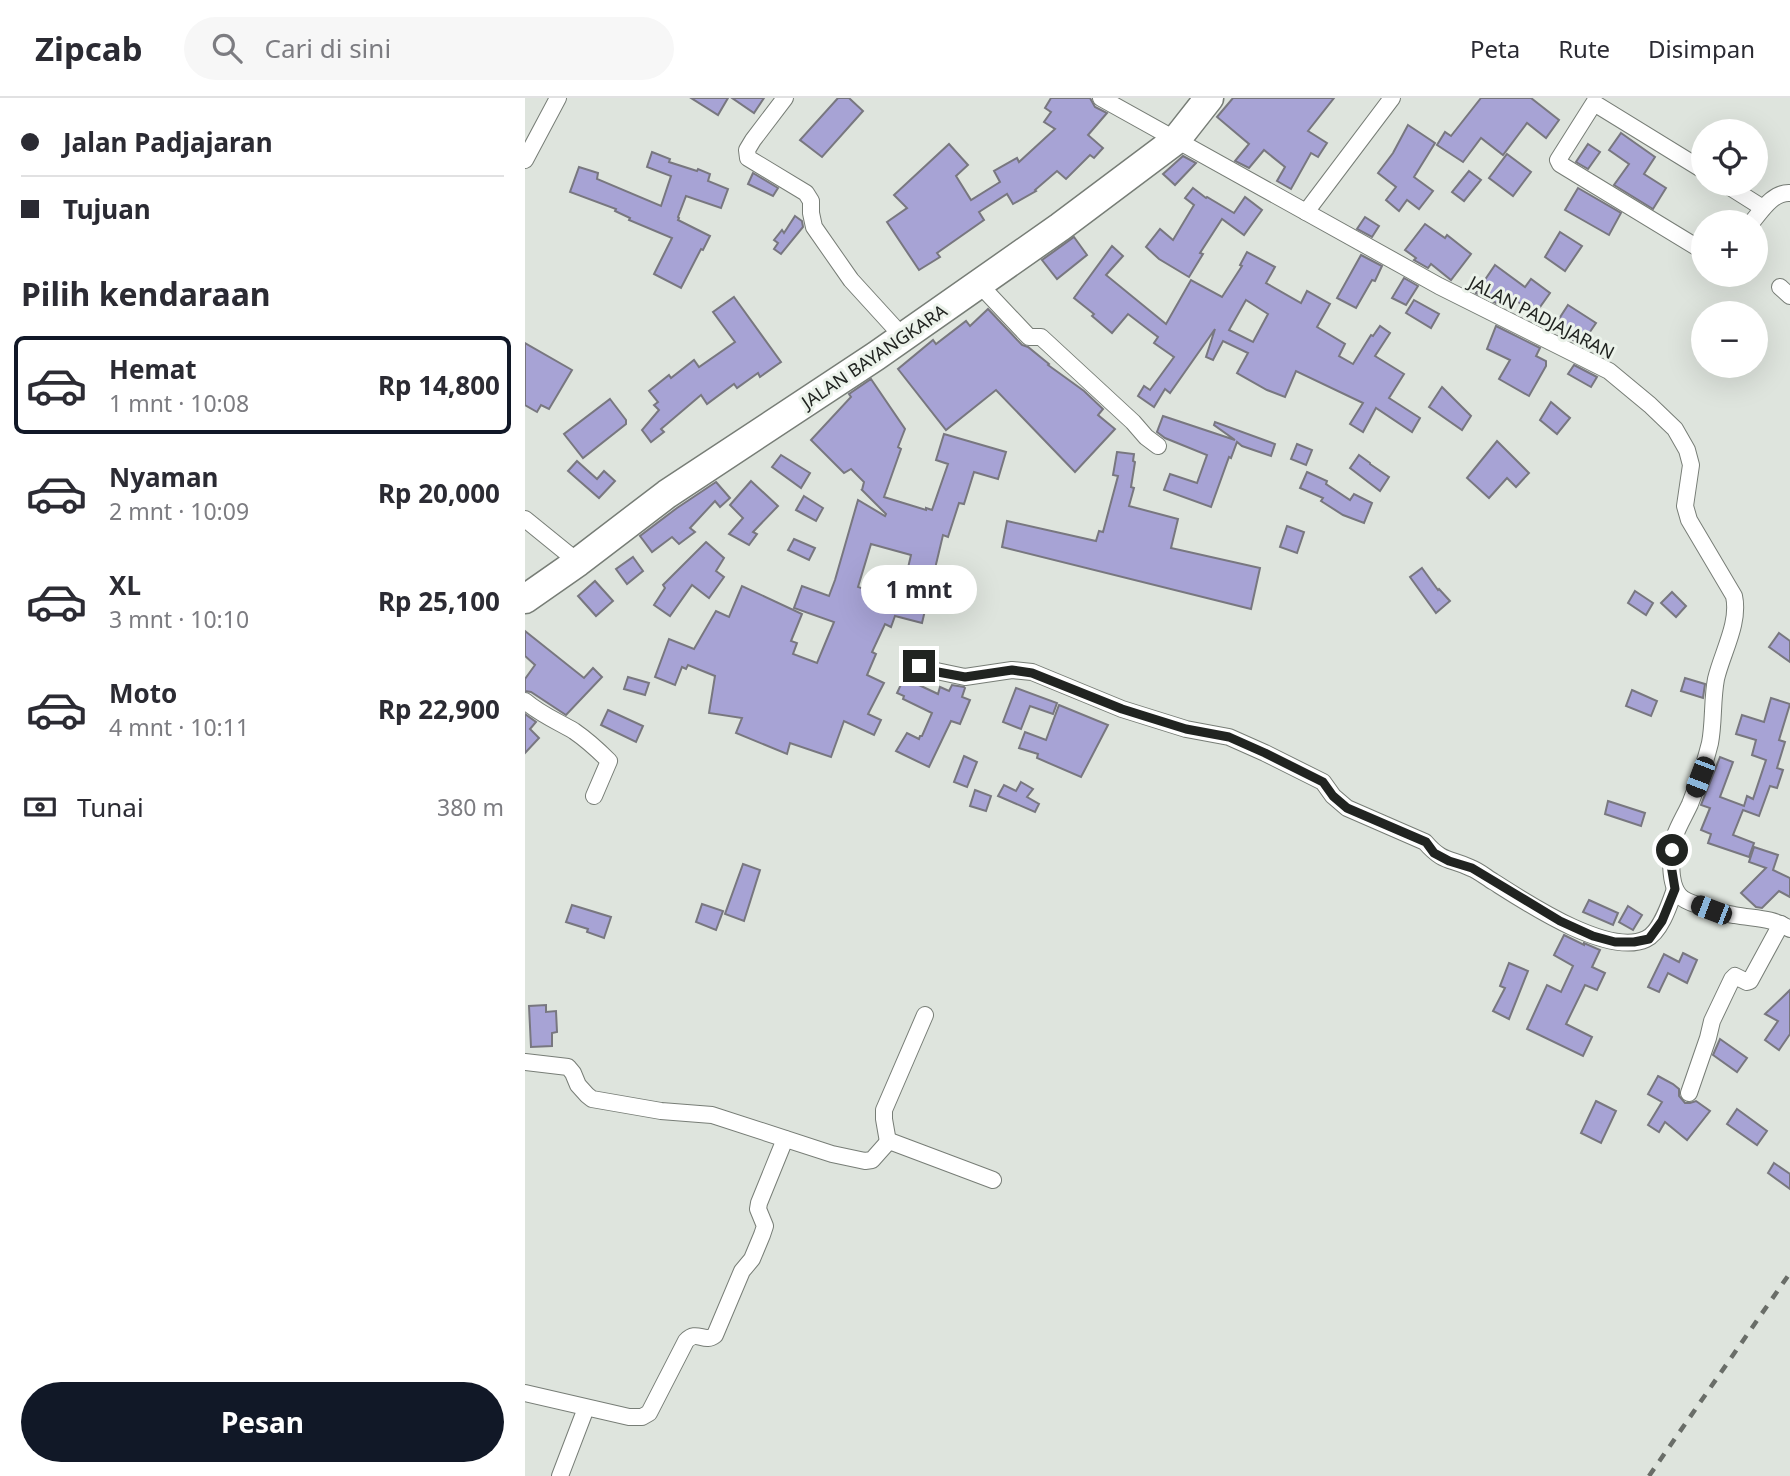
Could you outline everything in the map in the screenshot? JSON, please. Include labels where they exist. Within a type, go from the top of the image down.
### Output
[{"type":"highway","name":"JALAN BAYANGKARA","points":[[525,599],[667,494],[979,285],[1176,140],[1209,98]]},
{"type":"street","points":[[525,160],[558,98]]},
{"type":"street","points":[[785,98],[753,140],[747,150],[748,158],[806,193],[811,201],[814,227],[851,280],[903,337]]},
{"type":"street","name":"JALAN PADJAJARAN","points":[[1101,98],[1478,306],[1609,371],[1675,429],[1687,450],[1691,465],[1685,506],[1689,520],[1734,596],[1736,607],[1717,677],[1710,744],[1700,777],[1674,838],[1671,865],[1675,889]]},
{"type":"street","points":[[1306,212],[1392,98]]},
{"type":"street","points":[[1691,163],[1594,103],[1557,160],[1691,244]]},
{"type":"street","points":[[1744,196],[1763,208],[1776,197],[1790,193]]},
{"type":"street","points":[[979,285],[1029,337],[1041,337],[1158,446]]},
{"type":"street","points":[[525,519],[578,562]]},
{"type":"street","points":[[919,666],[965,677],[1012,670],[1032,673],[1135,713],[1186,729],[1229,737],[1323,782],[1333,796],[1347,808],[1426,842],[1434,853],[1472,868],[1560,921],[1593,936],[1615,942],[1649,939],[1662,921],[1675,889]]},
{"type":"street","points":[[525,701],[574,732],[609,761],[594,796]]},
{"type":"street","points":[[1675,889],[1688,902],[1711,910],[1769,919],[1786,926],[1749,982],[1733,977],[1711,1021],[1689,1093]]},
{"type":"street","points":[[888,1142],[884,1110],[925,1015]]},
{"type":"street","points":[[525,1062],[568,1067],[578,1085],[592,1099],[661,1111],[712,1115],[832,1154],[872,1160],[888,1142]]},
{"type":"street","points":[[525,1393],[629,1417],[642,1417],[649,1413],[686,1341],[691,1336],[706,1339],[715,1335],[742,1271],[752,1259],[762,1235],[765,1226],[758,1209],[759,1203],[785,1139]]},
{"type":"street","points":[[888,1142],[993,1180]]},
{"type":"street","points":[[560,1476],[586,1408]]},
{"type":"building","points":[[691,98],[728,98],[718,115]]},
{"type":"building","points":[[732,98],[764,98],[754,113]]},
{"type":"building","points":[[838,98],[849,98],[863,111],[822,157],[800,140]]},
{"type":"building","points":[[1051,98],[1090,98],[1095,107],[1107,113],[1088,135],[1103,148],[1094,158],[1090,155],[1066,179],[1057,171],[1036,191],[1013,204],[1007,194],[979,212],[984,220],[937,253],[940,257],[919,270],[887,222],[907,208],[894,195],[949,144],[968,165],[956,176],[971,200],[1000,182],[994,171],[1017,158],[1019,162],[1055,129],[1044,122],[1051,112],[1045,108]]},
{"type":"building","points":[[1233,98],[1334,98],[1308,131],[1327,143],[1318,157],[1311,153],[1291,189],[1277,181],[1285,167],[1264,150],[1249,168],[1235,161],[1249,144],[1217,117]]},
{"type":"building","points":[[1481,98],[1531,98],[1559,120],[1546,138],[1527,123],[1503,155],[1481,138],[1463,162],[1437,145],[1445,132],[1451,136]]},
{"type":"building","points":[[1408,125],[1435,143],[1414,177],[1433,191],[1419,209],[1407,200],[1399,211],[1386,200],[1396,187],[1378,173],[1393,153]]},
{"type":"building","points":[[1621,133],[1655,157],[1644,174],[1666,188],[1653,209],[1614,185],[1629,164],[1609,150]]},
{"type":"building","points":[[1588,144],[1600,152],[1588,169],[1576,162]]},
{"type":"building","points":[[652,152],[670,159],[669,162],[710,174],[708,181],[728,189],[721,208],[686,196],[678,220],[710,236],[681,288],[654,274],[672,238],[629,220],[630,218],[615,211],[616,209],[570,192],[579,167],[598,173],[597,179],[661,206],[671,176],[647,167]]},
{"type":"building","points":[[1507,154],[1531,172],[1513,196],[1489,178]]},
{"type":"building","points":[[1183,156],[1196,163],[1175,185],[1163,174]]},
{"type":"building","points":[[1469,171],[1481,180],[1464,201],[1452,192]]},
{"type":"building","points":[[753,173],[778,188],[773,196],[748,184]]},
{"type":"building","points":[[1193,188],[1234,213],[1245,197],[1262,210],[1244,235],[1222,219],[1200,253],[1203,254],[1189,277],[1159,259],[1146,247],[1160,229],[1173,240],[1194,205],[1185,198]]},
{"type":"building","points":[[1578,188],[1621,213],[1609,235],[1565,210]]},
{"type":"building","points":[[795,216],[802,221],[803,227],[781,254],[774,249],[778,243],[774,240],[782,230],[784,233]]},
{"type":"building","points":[[1365,217],[1379,226],[1372,237],[1357,229]]},
{"type":"building","points":[[1425,224],[1445,238],[1447,235],[1471,254],[1451,280],[1431,264],[1428,268],[1414,260],[1416,258],[1405,250]]},
{"type":"building","points":[[1560,232],[1582,246],[1565,271],[1545,257]]},
{"type":"building","points":[[1074,237],[1087,255],[1057,279],[1042,260]]},
{"type":"building","points":[[1112,246],[1123,256],[1106,275],[1166,324],[1191,280],[1222,297],[1242,266],[1240,265],[1247,252],[1275,267],[1266,283],[1301,303],[1307,291],[1330,304],[1317,327],[1345,344],[1339,356],[1353,364],[1371,335],[1373,336],[1380,326],[1390,333],[1375,356],[1404,374],[1389,398],[1420,418],[1412,432],[1376,408],[1363,432],[1350,424],[1363,403],[1296,371],[1285,397],[1267,390],[1237,373],[1248,353],[1223,341],[1213,360],[1206,357],[1215,329],[1170,393],[1165,389],[1154,407],[1138,396],[1144,386],[1150,390],[1174,357],[1154,343],[1158,337],[1128,314],[1112,333],[1074,298]],"holes":[[[1246,300],[1268,314],[1253,342],[1229,330]]]},
{"type":"building","points":[[1361,255],[1382,266],[1356,308],[1337,298]]},
{"type":"building","points":[[1495,265],[1525,287],[1531,279],[1550,293],[1535,314],[1511,297],[1504,307],[1476,293]]},
{"type":"building","points":[[1404,278],[1418,286],[1406,305],[1392,298]]},
{"type":"building","points":[[734,297],[781,362],[760,377],[758,373],[737,388],[734,384],[707,404],[701,395],[661,429],[664,432],[651,442],[642,430],[659,410],[654,405],[658,402],[649,391],[694,360],[699,367],[735,342],[713,312]]},
{"type":"building","points":[[1414,300],[1439,314],[1431,328],[1406,313]]},
{"type":"building","points":[[1568,305],[1596,323],[1581,345],[1565,335],[1569,330],[1557,322]]},
{"type":"building","points":[[988,309],[1022,345],[1084,391],[1103,409],[1098,415],[1115,429],[1075,472],[996,390],[946,430],[898,369],[933,340],[936,344],[966,321],[970,326]]},
{"type":"building","points":[[1496,326],[1540,348],[1536,356],[1546,361],[1546,366],[1529,396],[1499,379],[1510,360],[1487,349]]},
{"type":"building","points":[[525,343],[572,370],[549,409],[541,405],[537,412],[525,405]]},
{"type":"building","points":[[1574,365],[1597,377],[1591,387],[1568,374]]},
{"type":"building","points":[[871,379],[905,429],[884,497],[932,510],[948,464],[936,460],[944,434],[1006,452],[998,479],[974,472],[964,504],[959,503],[948,537],[943,535],[922,623],[895,616],[891,627],[885,624],[872,652],[876,654],[867,675],[884,683],[868,714],[881,720],[874,735],[844,721],[831,757],[790,743],[787,754],[736,733],[742,718],[709,713],[715,676],[688,665],[686,669],[682,667],[675,685],[655,677],[669,639],[694,649],[716,611],[729,617],[742,586],[802,614],[791,641],[797,643],[793,654],[817,663],[834,622],[794,608],[802,586],[829,596],[858,500],[885,516],[886,514],[862,490],[864,482],[851,469],[844,473],[811,440],[851,397],[849,394]],"holes":[[[871,544],[911,555],[900,602],[858,587]]]},
{"type":"building","points":[[1442,387],[1471,416],[1462,430],[1429,407]]},
{"type":"building","points":[[610,399],[626,420],[626,424],[583,458],[564,434]]},
{"type":"building","points":[[1551,402],[1570,418],[1557,434],[1540,420]]},
{"type":"building","points":[[1163,416],[1235,440],[1214,425],[1215,422],[1275,444],[1271,456],[1237,442],[1211,507],[1164,490],[1170,474],[1197,483],[1207,455],[1165,438],[1157,432]]},
{"type":"building","points":[[1497,441],[1529,473],[1516,487],[1507,478],[1489,498],[1467,478]]},
{"type":"building","points":[[1297,444],[1312,450],[1306,465],[1291,459]]},
{"type":"building","points":[[1117,452],[1134,454],[1131,487],[1134,488],[1129,506],[1178,519],[1171,548],[1260,568],[1251,609],[1002,547],[1007,521],[1096,541],[1099,531],[1103,532],[1118,476],[1113,475]]},
{"type":"building","points":[[781,455],[810,473],[801,488],[772,467]]},
{"type":"building","points":[[1359,455],[1389,477],[1380,491],[1350,468]]},
{"type":"building","points":[[577,461],[597,479],[604,471],[615,481],[599,498],[568,471]]},
{"type":"building","points":[[1307,472],[1327,481],[1326,484],[1350,500],[1354,494],[1372,503],[1364,523],[1343,515],[1321,501],[1323,498],[1300,488]]},
{"type":"building","points":[[751,481],[778,506],[753,532],[757,534],[749,545],[729,534],[743,518],[730,505]]},
{"type":"building","points":[[716,482],[730,498],[720,507],[715,501],[690,528],[695,532],[679,544],[672,537],[652,552],[640,536]]},
{"type":"building","points":[[804,496],[823,508],[816,521],[796,510]]},
{"type":"building","points":[[1287,526],[1304,532],[1297,553],[1280,547]]},
{"type":"building","points":[[794,539],[815,548],[809,560],[788,550]]},
{"type":"building","points":[[706,542],[724,558],[716,571],[724,577],[709,598],[692,585],[670,616],[654,605],[665,588],[663,585]]},
{"type":"building","points":[[633,557],[643,571],[627,584],[616,569]]},
{"type":"building","points":[[1422,568],[1450,601],[1436,613],[1410,577]]},
{"type":"building","points":[[595,581],[613,601],[596,616],[578,596]]},
{"type":"building","points":[[1635,591],[1653,603],[1646,615],[1628,603]]},
{"type":"building","points":[[1672,592],[1686,606],[1676,617],[1661,603]]},
{"type":"building","points":[[525,631],[584,678],[593,668],[602,677],[566,715],[531,692],[525,691],[525,679],[535,665],[525,656]]},
{"type":"building","points":[[1779,633],[1790,641],[1790,662],[1769,647]]},
{"type":"building","points":[[628,677],[649,683],[645,695],[624,689]]},
{"type":"building","points":[[904,678],[938,694],[940,687],[949,691],[952,685],[964,687],[962,697],[970,700],[960,724],[951,721],[929,767],[896,751],[907,733],[919,739],[922,736],[932,713],[903,699],[904,696],[897,693]]},
{"type":"building","points":[[1685,678],[1705,684],[1703,698],[1681,691]]},
{"type":"building","points":[[1016,688],[1057,703],[1053,714],[1030,706],[1021,729],[1003,722]]},
{"type":"building","points":[[1632,690],[1657,701],[1651,716],[1626,706]]},
{"type":"building","points":[[1771,698],[1790,704],[1779,740],[1785,742],[1777,768],[1783,770],[1777,788],[1770,786],[1759,816],[1743,810],[1733,835],[1754,843],[1749,857],[1708,843],[1711,834],[1701,830],[1710,808],[1701,805],[1720,757],[1733,762],[1720,797],[1744,806],[1747,796],[1753,799],[1766,760],[1752,755],[1756,740],[1736,734],[1742,715],[1764,722]]},
{"type":"building","points":[[1059,705],[1108,725],[1081,777],[1037,758],[1038,754],[1019,748],[1025,732],[1046,740]]},
{"type":"building","points":[[608,710],[643,726],[636,742],[601,725]]},
{"type":"building","points":[[525,714],[536,722],[530,729],[539,738],[525,753]]},
{"type":"building","points":[[964,756],[977,762],[967,787],[954,782]]},
{"type":"building","points":[[1021,782],[1033,789],[1027,797],[1039,804],[1035,812],[998,796],[1004,785],[1016,791]]},
{"type":"building","points":[[975,790],[991,796],[986,811],[970,806]]},
{"type":"building","points":[[1608,801],[1645,813],[1641,826],[1605,814]]},
{"type":"building","points":[[1754,847],[1778,855],[1773,870],[1790,878],[1790,897],[1779,891],[1762,908],[1756,907],[1741,893],[1766,868],[1749,862]]},
{"type":"building","points":[[743,864],[760,870],[744,921],[725,914]]},
{"type":"building","points":[[1589,900],[1618,913],[1613,925],[1583,912]]},
{"type":"building","points":[[702,904],[723,911],[716,930],[696,922]]},
{"type":"building","points":[[572,905],[611,917],[604,938],[566,922]]},
{"type":"building","points":[[1628,906],[1642,915],[1633,930],[1619,922]]},
{"type":"building","points":[[1564,935],[1600,950],[1592,967],[1605,973],[1597,990],[1585,985],[1566,1024],[1592,1037],[1583,1056],[1527,1029],[1547,985],[1561,992],[1573,966],[1554,955]]},
{"type":"building","points":[[1683,953],[1697,960],[1687,983],[1668,973],[1659,992],[1648,987],[1664,954],[1679,962]]},
{"type":"building","points":[[1509,963],[1528,971],[1509,1019],[1493,1011],[1505,988],[1500,986]]},
{"type":"building","points":[[1790,990],[1790,1034],[1779,1050],[1765,1040],[1778,1021],[1765,1014]]},
{"type":"building","points":[[546,1005],[546,1012],[556,1011],[557,1032],[552,1033],[552,1046],[531,1047],[529,1006]]},
{"type":"building","points":[[1720,1039],[1747,1058],[1737,1072],[1713,1055]]},
{"type":"building","points":[[1658,1076],[1679,1089],[1679,1096],[1685,1103],[1696,1101],[1710,1111],[1687,1140],[1665,1122],[1659,1132],[1648,1125],[1662,1102],[1648,1094]]},
{"type":"building","points":[[1596,1101],[1616,1111],[1601,1143],[1581,1133]]},
{"type":"building","points":[[1737,1109],[1767,1131],[1757,1145],[1727,1124]]},
{"type":"building","points":[[1774,1163],[1790,1174],[1790,1189],[1768,1173]]},
{"type":"railway","points":[[1649,1476],[1790,1273]]},
{"type":"route","points":[[919,666],[965,677],[1012,670],[1032,673],[1122,709],[1186,729],[1229,737],[1323,782],[1333,796],[1347,808],[1426,842],[1434,853],[1472,868],[1560,921],[1593,936],[1615,942],[1649,939],[1662,921],[1675,889],[1671,865],[1672,850]]}]
